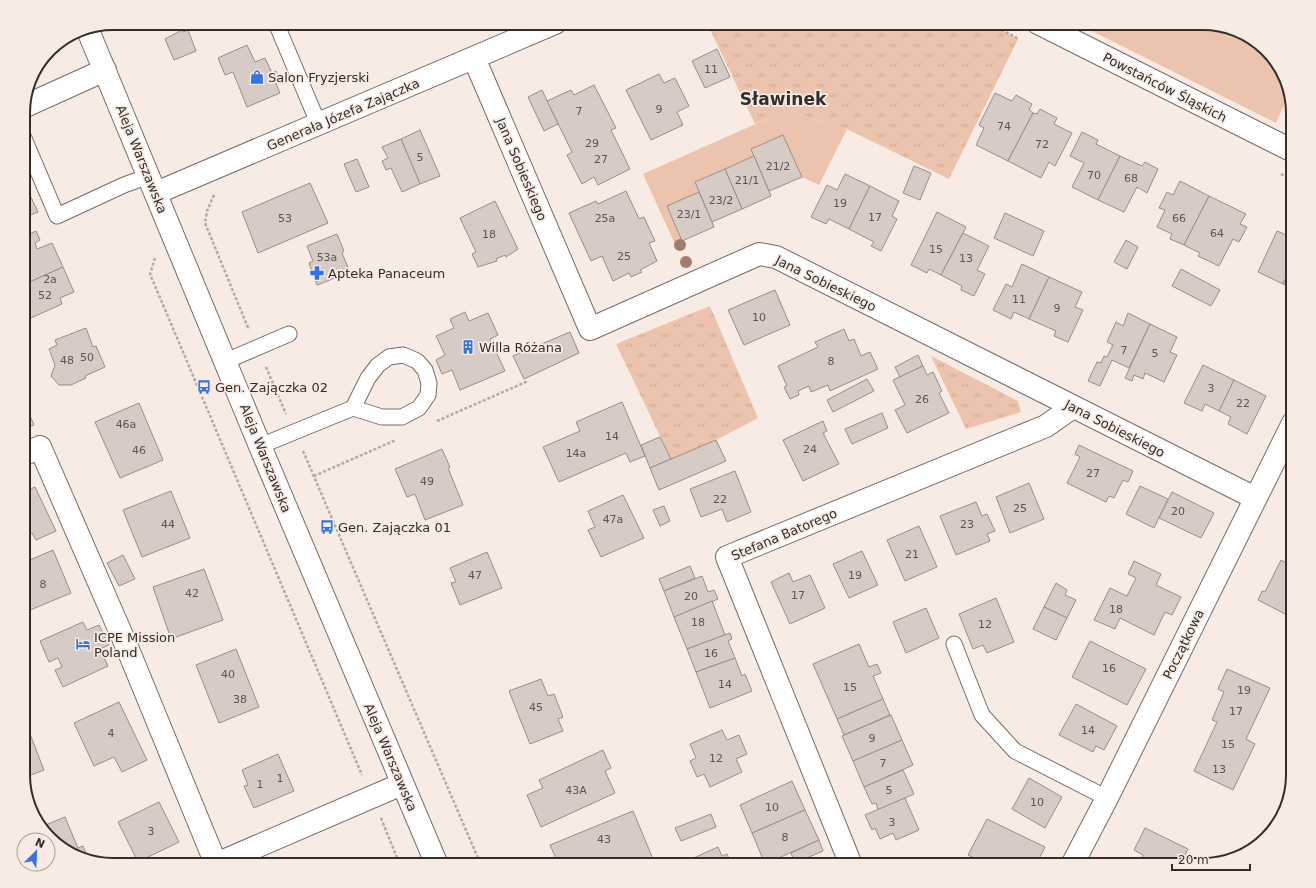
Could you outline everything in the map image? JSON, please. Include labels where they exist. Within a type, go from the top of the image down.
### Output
[{"type":"street","name":"Generała Józefa Zajączka","points":[[153,185],[207,171],[319,125],[474,58],[524,30]]},
{"type":"street","name":"Powstańców Śląskich","points":[[1052,30],[1286,147]]},
{"type":"street","name":"Aleja Warszawska","points":[[89,33],[260,446],[434,858]]},
{"type":"street","name":"Jana Sobieskiego","points":[[474,58],[590,329],[759,254],[776,256],[1255,498]]},
{"type":"street","points":[[31,104],[105,70]]},
{"type":"street","name":"Stefana Batorego","points":[[844,858],[727,557],[1046,426],[1073,407]]},
{"type":"street","name":"Początkowa","points":[[1076,858],[1107,798],[1286,437]]},
{"type":"street","points":[[30,452],[40,447],[127,647],[212,858]]},
{"type":"street","points":[[231,858],[402,784]]},
{"type":"lane","points":[[279,30],[319,125]]},
{"type":"lane","points":[[30,152],[57,216],[124,185],[153,185]]},
{"type":"lane","points":[[226,361],[289,334]]},
{"type":"lane","points":[[260,446],[352,408],[382,417],[402,416],[419,408],[428,395],[430,383],[425,370],[417,361],[403,355],[389,357],[378,365],[368,378],[352,408]]},
{"type":"lane","points":[[954,644],[982,715],[1015,751],[1107,798]]},
{"type":"path","points":[[207,171],[216,192],[206,211],[205,223],[478,858]]},
{"type":"path","points":[[157,252],[150,274],[397,858]]},
{"type":"green space","points":[[710,30],[1001,30],[1018,39],[949,179],[847,129],[785,111],[755,124]]},
{"type":"green space","points":[[1090,30],[1203,30],[1235,36],[1249,44],[1265,58],[1272,67],[1282,86],[1285,103],[1276,123]]},
{"type":"green space","points":[[785,111],[847,129],[819,185],[802,177],[783,135],[751,149],[754,156],[695,182],[699,192],[667,206],[682,241],[675,244],[643,174]]},
{"type":"green space","points":[[710,306],[758,418],[716,440],[671,459],[616,344]]},
{"type":"green space","points":[[931,356],[1018,401],[1021,412],[966,429]]},
{"type":"building","points":[[182,30],[183,32],[188,30],[196,51],[174,60],[165,39]]},
{"type":"building","name":"Salon Fryzjerski","points":[[247,45],[255,62],[265,58],[272,73],[276,71],[279,79],[275,81],[280,93],[247,107],[233,72],[225,75],[218,58]]},
{"type":"building","points":[[717,49],[730,77],[705,88],[692,61]]},
{"type":"building","points":[[659,74],[664,83],[675,78],[689,106],[677,112],[683,125],[651,140],[626,90]]},
{"type":"building","points":[[594,85],[616,128],[611,130],[630,169],[598,185],[594,177],[582,184],[567,155],[572,152],[547,101],[571,90],[574,95]]},
{"type":"building","points":[[542,90],[558,124],[544,131],[528,97]]},
{"type":"building","points":[[995,93],[1012,101],[1016,95],[1032,104],[1029,110],[1033,113],[1008,161],[976,145],[984,128],[979,125]]},
{"type":"building","points":[[1040,109],[1057,118],[1054,124],[1072,133],[1055,166],[1049,162],[1041,178],[1008,161],[1033,113],[1037,114]]},
{"type":"building","points":[[420,130],[440,176],[420,184],[401,139]]},
{"type":"building","points":[[1082,132],[1098,140],[1096,144],[1120,156],[1098,200],[1072,187],[1084,163],[1070,156]]},
{"type":"building","points":[[783,135],[802,177],[769,191],[751,149]]},
{"type":"building","points":[[401,139],[420,184],[402,192],[391,168],[386,170],[382,161],[388,158],[382,147]]},
{"type":"building","points":[[754,156],[771,196],[742,209],[725,169]]},
{"type":"building","points":[[1120,156],[1142,166],[1145,162],[1158,169],[1147,193],[1137,187],[1124,212],[1098,200]]},
{"type":"building","points":[[357,159],[369,187],[356,192],[344,164]]},
{"type":"building","points":[[914,166],[931,173],[920,200],[903,193]]},
{"type":"building","points":[[725,169],[742,209],[712,222],[695,182]]},
{"type":"building","points":[[845,174],[870,186],[849,229],[829,219],[826,224],[811,217],[827,185],[837,190]]},
{"type":"building","points":[[1180,181],[1209,196],[1184,245],[1170,239],[1172,234],[1157,227],[1165,210],[1159,208],[1167,192],[1173,195]]},
{"type":"building","points":[[310,183],[328,223],[258,253],[242,212]]},
{"type":"building","points":[[870,186],[899,201],[892,216],[897,219],[881,251],[871,246],[874,242],[849,229]]},
{"type":"building","points":[[626,191],[639,219],[644,217],[655,241],[649,243],[657,261],[640,270],[642,272],[631,277],[629,273],[613,281],[602,256],[591,261],[569,213],[596,201],[598,204]]},
{"type":"building","points":[[699,192],[714,227],[682,241],[667,206]]},
{"type":"building","points":[[30,195],[38,212],[30,215]]},
{"type":"building","points":[[1209,196],[1246,214],[1240,224],[1247,227],[1239,242],[1233,239],[1219,266],[1198,256],[1200,253],[1184,245]]},
{"type":"building","points":[[495,201],[518,249],[506,257],[505,255],[496,259],[497,261],[478,267],[472,254],[476,252],[460,218]]},
{"type":"building","points":[[937,212],[966,227],[941,275],[929,269],[927,273],[911,265]]},
{"type":"building","points":[[1005,213],[1044,231],[1033,256],[994,238]]},
{"type":"building","points":[[36,231],[40,240],[35,243],[37,249],[52,243],[63,267],[30,282],[30,234]]},
{"type":"building","points":[[1277,231],[1286,235],[1286,278],[1283,284],[1258,272]]},
{"type":"building","points":[[963,233],[989,246],[977,270],[985,274],[974,296],[961,290],[962,286],[941,275]]},
{"type":"building","points":[[337,234],[344,251],[342,253],[350,272],[317,285],[309,263],[313,261],[307,246]]},
{"type":"building","points":[[1126,240],[1138,247],[1127,269],[1114,262]]},
{"type":"building","points":[[1022,264],[1049,277],[1029,319],[1014,312],[1011,319],[993,310],[1006,284],[1012,287]]},
{"type":"building","points":[[63,267],[74,292],[60,298],[62,304],[31,318],[30,282]]},
{"type":"building","points":[[1181,269],[1220,290],[1211,306],[1172,286]]},
{"type":"building","points":[[1049,277],[1082,292],[1075,307],[1083,310],[1068,342],[1054,336],[1056,331],[1029,319]]},
{"type":"building","points":[[1286,278],[1286,286],[1283,284]]},
{"type":"building","points":[[775,290],[790,325],[744,345],[728,310]]},
{"type":"building","name":"Willa Różana","points":[[465,312],[469,321],[488,313],[498,335],[490,339],[505,371],[460,390],[452,370],[442,374],[436,360],[445,355],[436,336],[454,328],[450,319]]},
{"type":"building","points":[[1128,313],[1150,324],[1129,368],[1112,360],[1100,386],[1088,381],[1097,362],[1101,363],[1104,356],[1107,357],[1113,345],[1107,342],[1116,322],[1123,326]]},
{"type":"building","points":[[1150,324],[1177,337],[1170,352],[1177,355],[1164,382],[1145,373],[1143,379],[1134,375],[1132,381],[1125,378]]},
{"type":"building","points":[[86,328],[93,347],[96,346],[105,367],[85,376],[86,378],[71,385],[59,385],[51,376],[55,365],[49,349],[57,345],[55,340]]},
{"type":"building","points":[[844,329],[849,341],[854,339],[861,356],[870,352],[878,369],[830,391],[828,385],[811,392],[809,386],[798,391],[799,395],[790,399],[784,387],[787,386],[778,366],[818,347],[815,342]]},
{"type":"building","points":[[570,332],[579,353],[524,379],[513,356]]},
{"type":"building","points":[[918,355],[923,366],[900,377],[895,367]]},
{"type":"building","points":[[1203,365],[1234,380],[1219,411],[1205,404],[1202,411],[1184,403]]},
{"type":"building","points":[[923,366],[927,375],[933,372],[942,391],[939,393],[949,413],[907,433],[895,410],[905,405],[893,380]]},
{"type":"building","points":[[867,379],[874,391],[833,412],[827,400]]},
{"type":"building","points":[[1234,380],[1266,396],[1247,434],[1228,424],[1231,417],[1219,411]]},
{"type":"building","points":[[622,402],[645,456],[630,462],[626,453],[559,482],[543,447],[580,431],[576,422]]},
{"type":"building","points":[[139,403],[163,460],[120,478],[95,422]]},
{"type":"building","points":[[882,413],[888,428],[852,444],[845,429]]},
{"type":"building","points":[[30,416],[34,425],[30,426]]},
{"type":"building","points":[[823,421],[827,431],[823,433],[839,464],[803,481],[783,440]]},
{"type":"building","points":[[660,437],[671,459],[650,468],[641,445]]},
{"type":"building","points":[[716,440],[726,461],[659,490],[650,468]]},
{"type":"building","points":[[1079,445],[1133,471],[1128,482],[1123,480],[1114,498],[1109,496],[1106,502],[1067,483],[1080,457],[1075,454]]},
{"type":"building","points":[[442,449],[463,505],[425,520],[415,494],[407,497],[395,469]]},
{"type":"building","points":[[735,471],[751,512],[727,522],[722,509],[701,517],[690,489]]},
{"type":"building","points":[[1029,483],[1044,519],[1010,533],[996,497]]},
{"type":"building","points":[[1140,486],[1168,499],[1154,528],[1126,514]]},
{"type":"building","points":[[35,487],[56,531],[36,540],[32,533],[30,534],[30,490]]},
{"type":"building","points":[[171,491],[190,538],[142,557],[123,510]]},
{"type":"building","points":[[1172,492],[1214,513],[1201,538],[1159,518]]},
{"type":"building","points":[[623,495],[644,538],[601,557],[588,530],[595,527],[588,511]]},
{"type":"building","points":[[976,502],[982,516],[987,514],[995,531],[987,534],[990,541],[956,555],[940,516]]},
{"type":"building","points":[[664,506],[670,521],[660,526],[653,510]]},
{"type":"building","points":[[919,526],[937,567],[905,581],[887,540]]},
{"type":"building","points":[[53,550],[71,593],[30,610],[30,560]]},
{"type":"building","points":[[862,551],[878,585],[849,598],[833,564]]},
{"type":"building","points":[[487,552],[502,588],[460,605],[451,583],[456,582],[450,568]]},
{"type":"building","points":[[123,555],[135,579],[119,586],[107,563]]},
{"type":"building","points":[[1281,560],[1286,563],[1286,614],[1258,600],[1262,591],[1265,592]]},
{"type":"building","points":[[1134,561],[1161,574],[1156,585],[1181,597],[1172,615],[1165,612],[1154,635],[1120,618],[1115,629],[1094,620],[1110,588],[1127,596],[1136,578],[1128,574]]},
{"type":"building","points":[[690,566],[695,578],[664,591],[659,579]]},
{"type":"building","points":[[204,569],[223,620],[171,639],[153,587]]},
{"type":"building","points":[[789,573],[793,582],[810,575],[825,608],[790,624],[771,582]]},
{"type":"building","points":[[702,576],[708,592],[714,590],[718,599],[674,617],[664,591]]},
{"type":"building","points":[[1056,583],[1067,590],[1065,595],[1076,600],[1067,618],[1044,607]]},
{"type":"building","points":[[996,598],[1014,642],[987,653],[983,645],[973,649],[959,614]]},
{"type":"building","points":[[712,601],[725,635],[687,649],[674,617]]},
{"type":"building","points":[[1044,607],[1067,618],[1056,640],[1033,629]]},
{"type":"building","points":[[926,608],[939,638],[906,653],[893,622]]},
{"type":"building","points":[[83,622],[87,630],[99,625],[109,645],[100,649],[108,666],[63,687],[55,670],[62,667],[58,658],[49,662],[40,641]]},
{"type":"building","points":[[730,633],[732,639],[728,641],[735,658],[696,672],[687,649]]},
{"type":"building","points":[[1090,641],[1146,669],[1127,705],[1072,677]]},
{"type":"building","points":[[859,644],[869,667],[877,664],[881,673],[873,676],[883,699],[837,719],[813,664]]},
{"type":"building","points":[[236,649],[259,707],[219,723],[196,665]]},
{"type":"building","points":[[735,658],[742,676],[745,674],[752,691],[710,708],[696,672]]},
{"type":"building","points":[[1227,669],[1270,688],[1246,739],[1255,744],[1233,790],[1194,771],[1217,722],[1212,720],[1224,692],[1218,689]]},
{"type":"building","points":[[541,679],[548,696],[554,694],[563,717],[558,719],[563,731],[530,744],[509,691]]},
{"type":"building","points":[[883,699],[890,715],[844,735],[837,719]]},
{"type":"building","points":[[119,702],[147,760],[122,772],[114,757],[94,766],[74,723]]},
{"type":"building","points":[[1076,704],[1117,726],[1104,750],[1096,746],[1093,752],[1059,735]]},
{"type":"building","points":[[891,715],[902,740],[853,761],[842,736]]},
{"type":"building","points":[[722,730],[727,740],[739,735],[747,754],[736,759],[742,772],[710,787],[704,774],[697,777],[690,761],[696,758],[690,744]]},
{"type":"building","points":[[30,734],[44,770],[30,775]]},
{"type":"building","points":[[902,740],[913,765],[864,787],[853,761]]},
{"type":"building","points":[[603,750],[611,768],[605,771],[615,793],[541,827],[527,795],[543,788],[539,780]]},
{"type":"building","points":[[278,754],[294,791],[254,808],[244,786],[248,785],[242,770]]},
{"type":"building","points":[[903,770],[914,794],[878,810],[876,803],[872,804],[864,787]]},
{"type":"building","points":[[1029,778],[1062,797],[1045,828],[1012,809]]},
{"type":"building","points":[[792,781],[805,810],[752,833],[740,805]]},
{"type":"building","points":[[905,798],[919,830],[896,840],[893,833],[880,839],[875,828],[872,830],[865,815]]},
{"type":"building","points":[[159,802],[179,842],[146,858],[136,858],[118,822]]},
{"type":"building","points":[[805,810],[819,840],[778,858],[762,858],[752,833]]},
{"type":"building","points":[[633,811],[653,858],[556,858],[550,845]]},
{"type":"building","points":[[711,814],[716,827],[681,841],[675,828]]},
{"type":"building","points":[[65,817],[78,848],[83,846],[86,854],[67,844],[56,835],[56,832],[53,832],[46,825]]},
{"type":"building","points":[[987,819],[1045,847],[1040,858],[974,858],[968,855]]},
{"type":"building","points":[[1145,828],[1188,849],[1184,858],[1142,858],[1143,855],[1134,850]]},
{"type":"building","points":[[819,840],[823,851],[807,858],[793,858],[791,853]]},
{"type":"building","points":[[718,847],[722,856],[727,854],[729,858],[694,858]]},
{"type":"place","name":"Salon Fryzjerski","points":[[257,77]]},
{"type":"place","name":"Apteka Panaceum","points":[[317,273]]},
{"type":"place","name":"Willa Różana","points":[[468,347]]},
{"type":"place","name":"Gen. Zajączka 02","points":[[204,387]]},
{"type":"place","name":"Gen. Zajączka 01","points":[[327,527]]},
{"type":"place","name":"ICPE Mission Poland","points":[[83,644]]},
{"type":"district","name":"Sławinek","points":[[783,99]]}]
